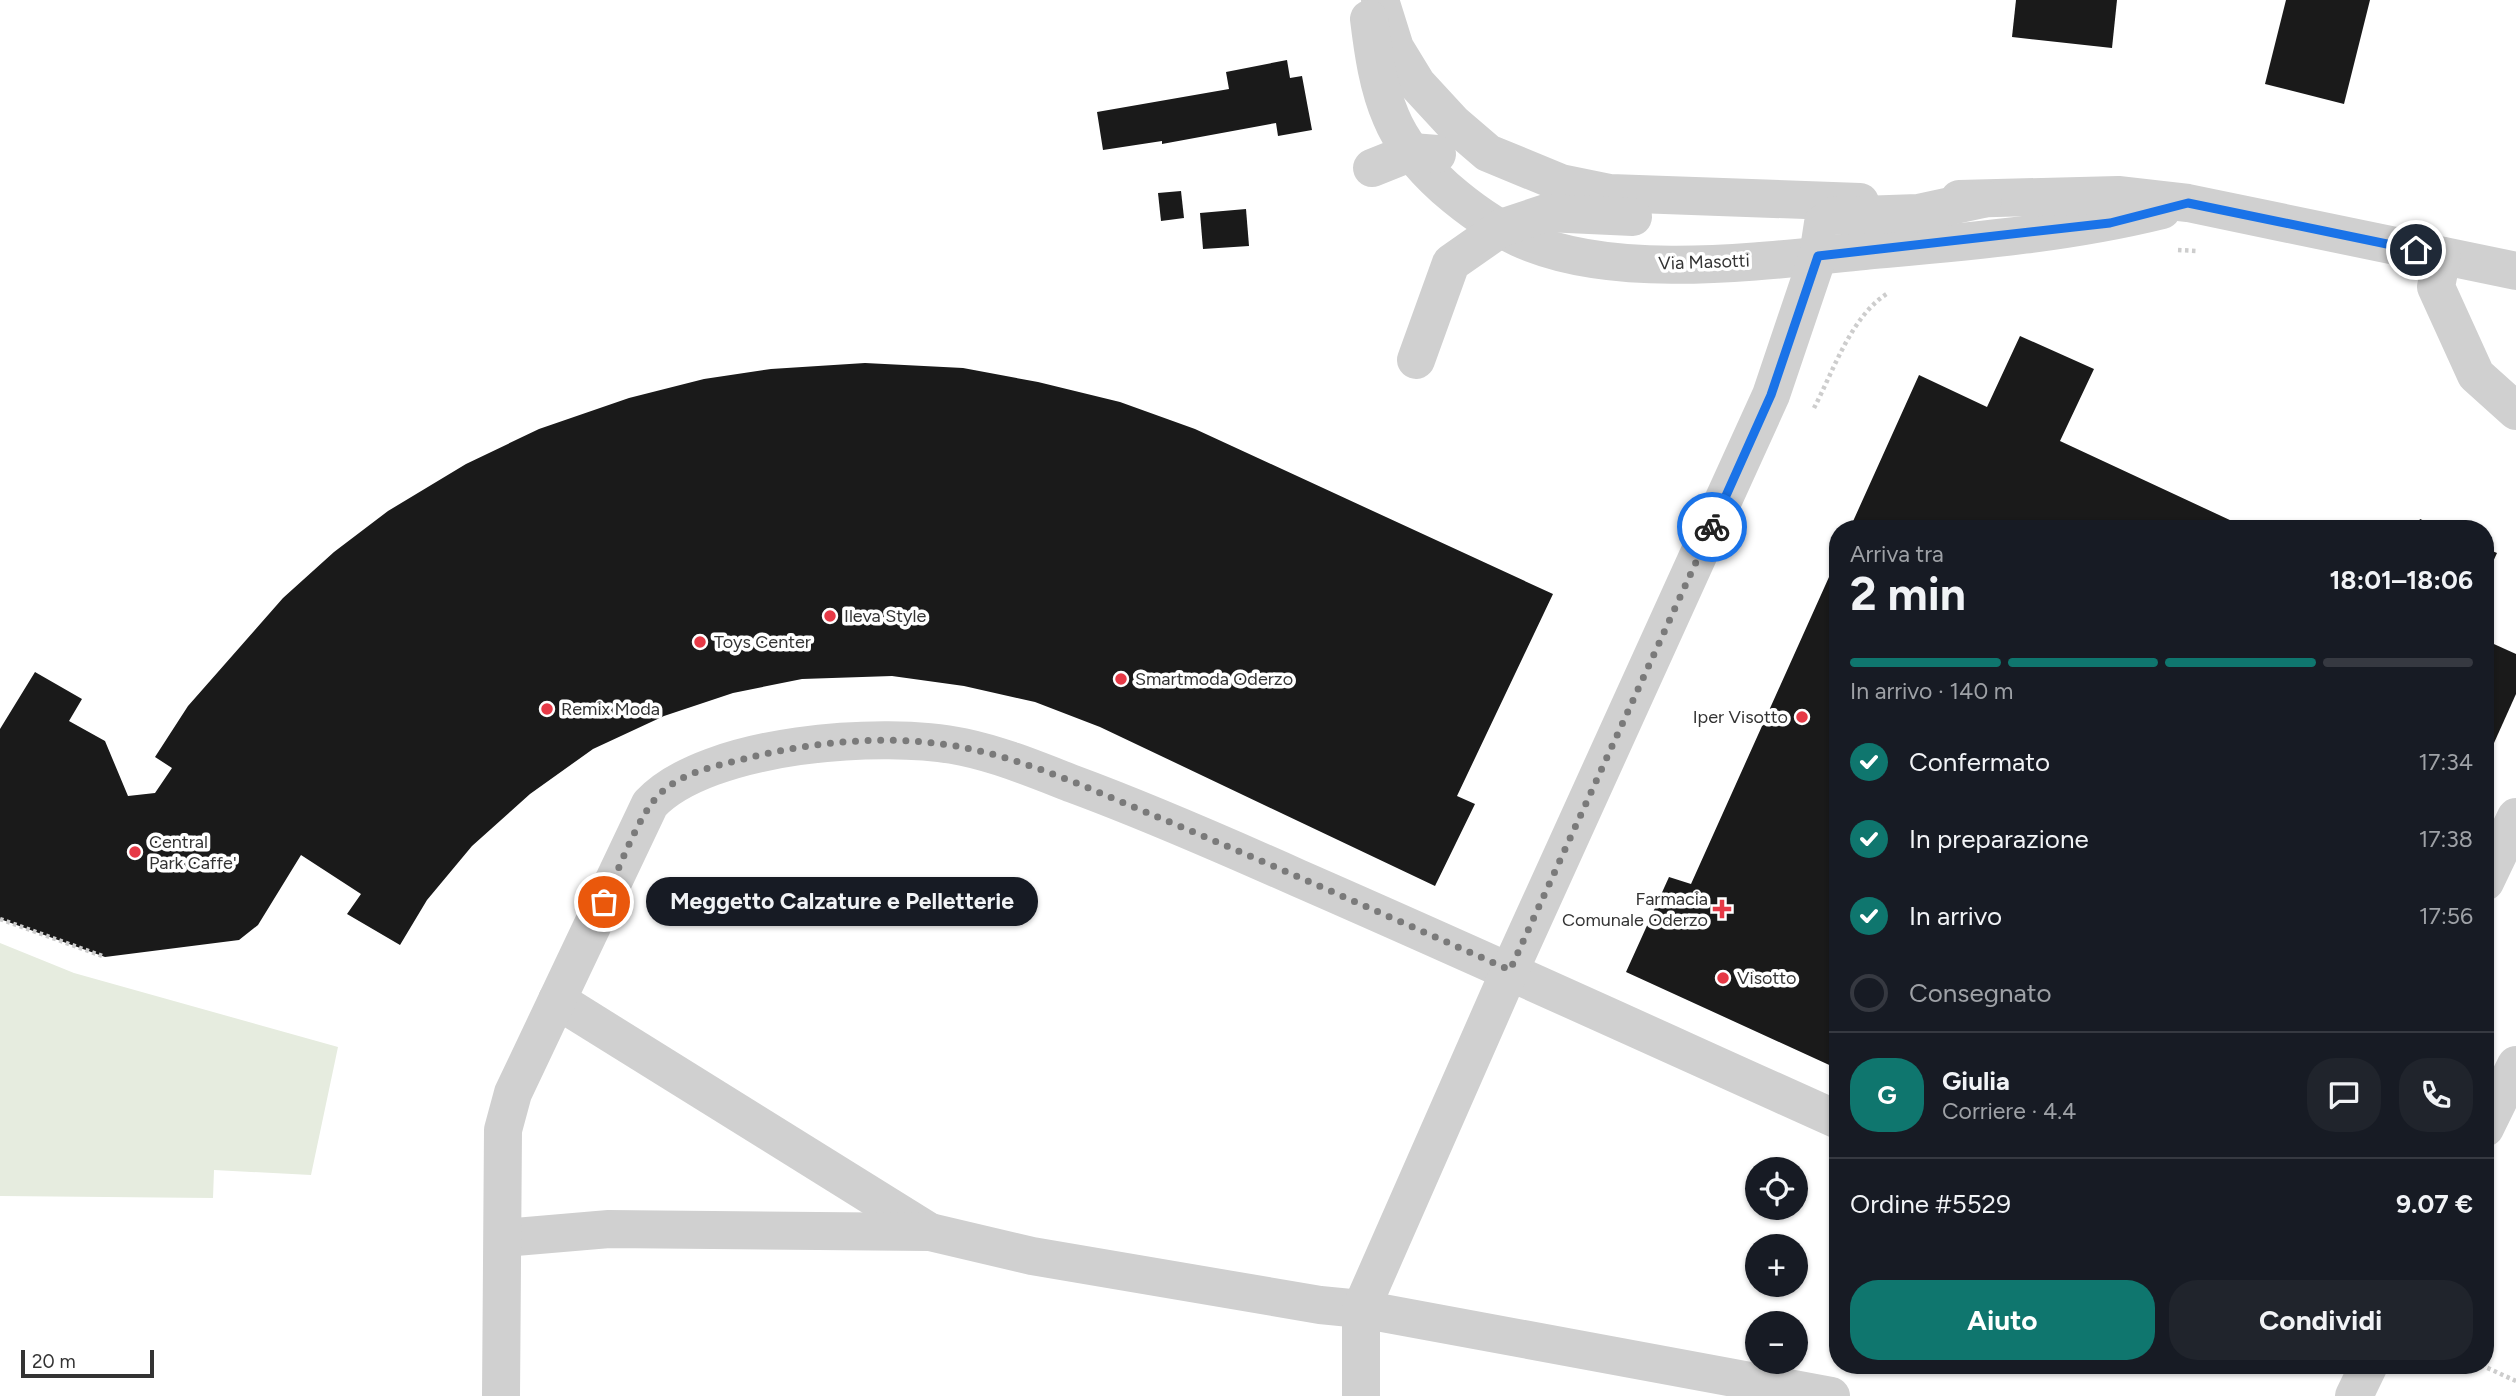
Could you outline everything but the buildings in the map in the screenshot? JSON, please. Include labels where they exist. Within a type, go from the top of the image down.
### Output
[{"type":"street","name":"Via Masotti","points":[[1367,0],[1373,54],[1391,118],[1425,170],[1474,214],[1520,239],[1581,257],[1653,264],[1818,256],[2110,223],[2188,203]]},
{"type":"street","name":"Via Masotti","points":[[1380,0],[1395,48],[1416,84],[1452,123],[1488,153],[1561,183],[1611,193],[1836,202],[2118,195],[2188,203],[2284,220],[2516,271]]},
{"type":"street","points":[[1372,168],[1412,152],[1488,153]]},
{"type":"street","points":[[1416,360],[1451,263],[1501,228],[1546,214],[1698,219],[1730,198]]},
{"type":"street","points":[[1361,1396],[1361,1309],[1510,970],[1771,395],[1818,256],[1823,223],[1833,216],[1918,213],[1983,199]]},
{"type":"street","points":[[2442,256],[2436,287],[2476,375],[2516,411]]},
{"type":"street","points":[[501,1396],[503,1130],[513,1093],[650,804],[664,790],[704,769],[842,740],[910,741],[962,747],[1020,764],[1214,841],[1510,970],[1829,1116]]},
{"type":"street","points":[[2494,863],[2516,817]]},
{"type":"street","points":[[557,1000],[930,1233]]},
{"type":"street","points":[[2494,1110],[2516,1065]]},
{"type":"street","points":[[503,1238],[609,1229],[930,1233],[1032,1256],[1320,1305],[1361,1309],[1831,1396]]},
{"type":"street","points":[[2354,1396],[2365,1374]]},
{"type":"path","points":[[2175,250],[2210,252]]},
{"type":"path","points":[[1771,395],[1811,415],[1858,323],[1878,299],[1895,288]]},
{"type":"path","points":[[0,919],[105,957]]},
{"type":"path","points":[[2494,1371],[2516,1381]]},
{"type":"shaded area","points":[[0,943],[74,973],[338,1047],[311,1175],[214,1170],[213,1198],[0,1196]]},
{"type":"way so far","points":[[604,902],[650,804],[664,790],[704,769],[776,751],[842,740],[910,741],[962,747],[1020,764],[1122,802],[1510,970],[1712,527]]},
{"type":"place","name":"Ileva Style","points":[[830,616]]},
{"type":"place","name":"Toys Center","points":[[700,642]]},
{"type":"place","name":"Smartmoda Oderzo","points":[[1121,679]]},
{"type":"place","name":"Remix Moda","points":[[547,709]]},
{"type":"place","name":"Iper Visotto","points":[[1802,717]]},
{"type":"place","name":"Central Park Caffe'","points":[[135,852]]},
{"type":"place","name":"Meggetto Calzature e Pelletterie","points":[[604,902]]},
{"type":"place","name":"Farmacia Comunale Oderzo","points":[[1722,909]]},
{"type":"place","name":"Visotto","points":[[1723,978]]},
{"type":"route","points":[[1712,527],[1771,395],[1818,256],[2110,223],[2188,203],[2284,220],[2416,250]]}]
